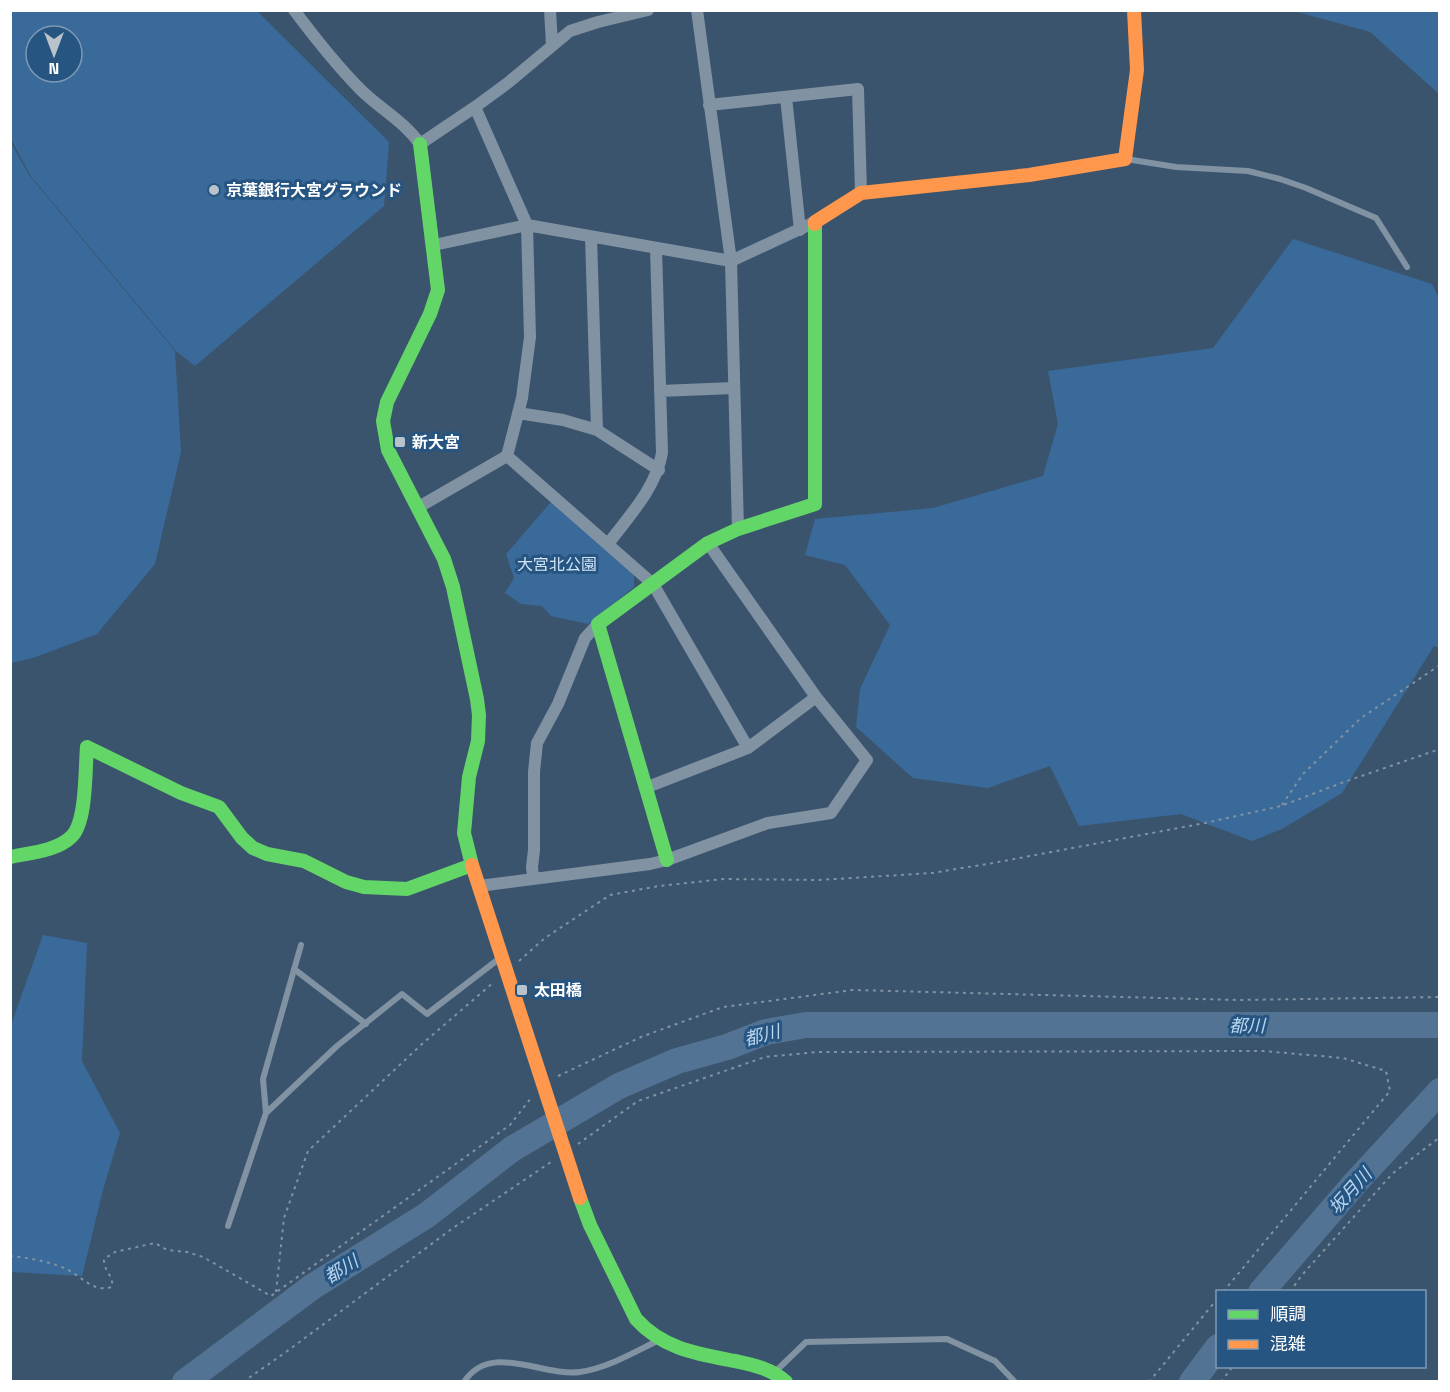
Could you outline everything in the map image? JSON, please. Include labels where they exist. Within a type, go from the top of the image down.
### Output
[{"type":"street","points":[[294,10],[341,69],[363,92],[410,130],[420,144],[438,290],[430,314],[387,402],[383,421],[388,450],[444,559],[453,587],[479,716],[478,741],[469,777],[464,833],[501,958],[590,1225],[636,1319],[646,1332],[671,1347],[757,1366],[775,1372],[786,1382]]},
{"type":"street","points":[[550,10],[552,45]]},
{"type":"street","points":[[420,144],[509,82],[570,32],[598,22],[648,10]]},
{"type":"street","points":[[696,10],[731,261],[738,529]]},
{"type":"street","points":[[434,245],[526,225],[731,261],[800,230],[861,193],[1029,175],[1125,159],[1137,70],[1134,10]]},
{"type":"street","points":[[710,105],[858,89],[861,193]]},
{"type":"street","points":[[786,97],[800,230]]},
{"type":"street","points":[[417,508],[507,456],[518,413],[530,337],[526,225],[475,107]]},
{"type":"street","points":[[533,878],[534,772],[537,743],[558,704],[585,638],[598,624],[708,543],[738,529],[815,504],[815,222]]},
{"type":"street","points":[[591,237],[597,430]]},
{"type":"street","points":[[608,544],[654,482],[662,453],[656,249]]},
{"type":"street","points":[[660,391],[734,388]]},
{"type":"street","points":[[518,413],[563,420],[597,430],[659,470]]},
{"type":"street","points":[[507,456],[653,584],[748,748]]},
{"type":"street","points":[[479,886],[667,861],[768,823],[831,813],[867,760],[816,697],[708,543]]},
{"type":"street","points":[[598,624],[667,861]]},
{"type":"street","points":[[645,788],[748,748],[816,697]]},
{"type":"street","points":[[10,857],[37,851],[68,840],[75,834],[80,819],[87,747],[164,785],[219,807],[242,838],[253,848],[267,854],[304,861],[346,882],[364,887],[407,889],[472,866]]},
{"type":"lane","points":[[1125,159],[1176,167],[1248,171],[1306,188],[1376,218],[1407,267]]},
{"type":"lane","points":[[228,1226],[266,1113],[263,1079],[301,945]]},
{"type":"lane","points":[[266,1113],[338,1046],[402,994],[427,1014],[501,958]]},
{"type":"lane","points":[[294,969],[366,1024]]},
{"type":"lane","points":[[775,1372],[806,1342],[947,1339],[995,1361],[1015,1382]]},
{"type":"lane","points":[[464,1382],[470,1371],[483,1364],[496,1362],[520,1363],[554,1371],[579,1372],[597,1368],[658,1341]]},
{"type":"path","points":[[1281,806],[1303,774],[1361,718],[1440,665]]},
{"type":"path","points":[[276,1292],[284,1218],[308,1151],[422,1044],[545,938],[610,895],[659,886],[724,879],[819,880],[932,873],[1204,823],[1281,806],[1440,749]]},
{"type":"path","points":[[10,1256],[34,1259],[67,1269],[88,1285],[107,1289],[112,1287],[113,1281],[104,1264],[104,1259],[115,1252],[155,1243],[167,1250],[187,1252],[203,1257],[271,1296],[510,1125],[542,1083],[641,1037],[723,1007],[853,990],[1238,1000],[1440,997]]},
{"type":"path","points":[[243,1382],[453,1228],[638,1101],[765,1058],[817,1052],[1263,1051],[1343,1058],[1386,1071],[1390,1091],[1225,1290]]},
{"type":"path","points":[[1291,1290],[1302,1275],[1392,1174],[1440,1137]]},
{"type":"path","points":[[1149,1382],[1216,1300]]},
{"type":"path","points":[[1221,1382],[1232,1368]]},
{"type":"green space","name":"京葉銀行大宮グラウンド","points":[[11,10],[257,11],[389,142],[384,206],[195,366],[176,351],[30,175],[11,139]]},
{"type":"green space","points":[[1294,11],[1439,11],[1439,94],[1370,32]]},
{"type":"green space","points":[[10,141],[29,175],[175,351],[181,452],[155,564],[97,634],[33,658],[11,663]]},
{"type":"green space","points":[[1293,239],[1432,284],[1439,299],[1439,648],[1434,646],[1342,793],[1282,829],[1252,841],[1181,814],[1079,826],[1050,766],[988,788],[913,778],[856,727],[860,689],[890,625],[845,565],[805,555],[815,519],[933,508],[1043,476],[1058,424],[1048,371],[1213,348]]},
{"type":"green space","name":"大宮北公園","points":[[551,502],[634,574],[634,587],[588,624],[551,616],[542,606],[521,604],[505,593],[514,578],[506,554]]},
{"type":"green space","points":[[43,935],[87,943],[82,1061],[120,1133],[82,1276],[11,1272],[11,1025]]},
{"type":"waterway","name":"都川","points":[[185,1382],[312,1287],[427,1215],[512,1149],[619,1086],[677,1061],[727,1047],[766,1032],[806,1025],[1440,1025]]},
{"type":"waterway","name":"坂月川","points":[[1263,1290],[1356,1182],[1440,1091]]},
{"type":"waterway","name":"坂月川","points":[[1192,1382],[1216,1350]]},
{"type":"traffic: fast","points":[[420,144],[438,290],[430,314],[387,402],[383,421],[388,450],[444,559],[453,587],[477,699],[478,741],[469,777],[464,833],[472,865]]},
{"type":"traffic: fast","points":[[667,860],[598,624],[708,543],[738,529],[815,504],[815,224]]},
{"type":"traffic: fast","points":[[10,857],[42,851],[58,845],[65,842],[76,830],[83,808],[87,747],[181,793],[219,807],[242,838],[253,848],[267,854],[304,861],[346,882],[364,887],[407,889],[472,865]]},
{"type":"traffic: fast","points":[[580,1198],[590,1225],[636,1319],[646,1329],[669,1344],[682,1349],[756,1366],[775,1374],[786,1382]]},
{"type":"traffic: slow","points":[[815,224],[861,193],[1029,175],[1125,159],[1137,70],[1134,10]]},
{"type":"traffic: slow","points":[[472,865],[580,1198]]},
{"type":"place","name":"京葉銀行大宮グラウンド","points":[[214,190]]},
{"type":"place","name":"新大宮","points":[[400,442]]},
{"type":"place","name":"太田橋","points":[[522,990]]}]
